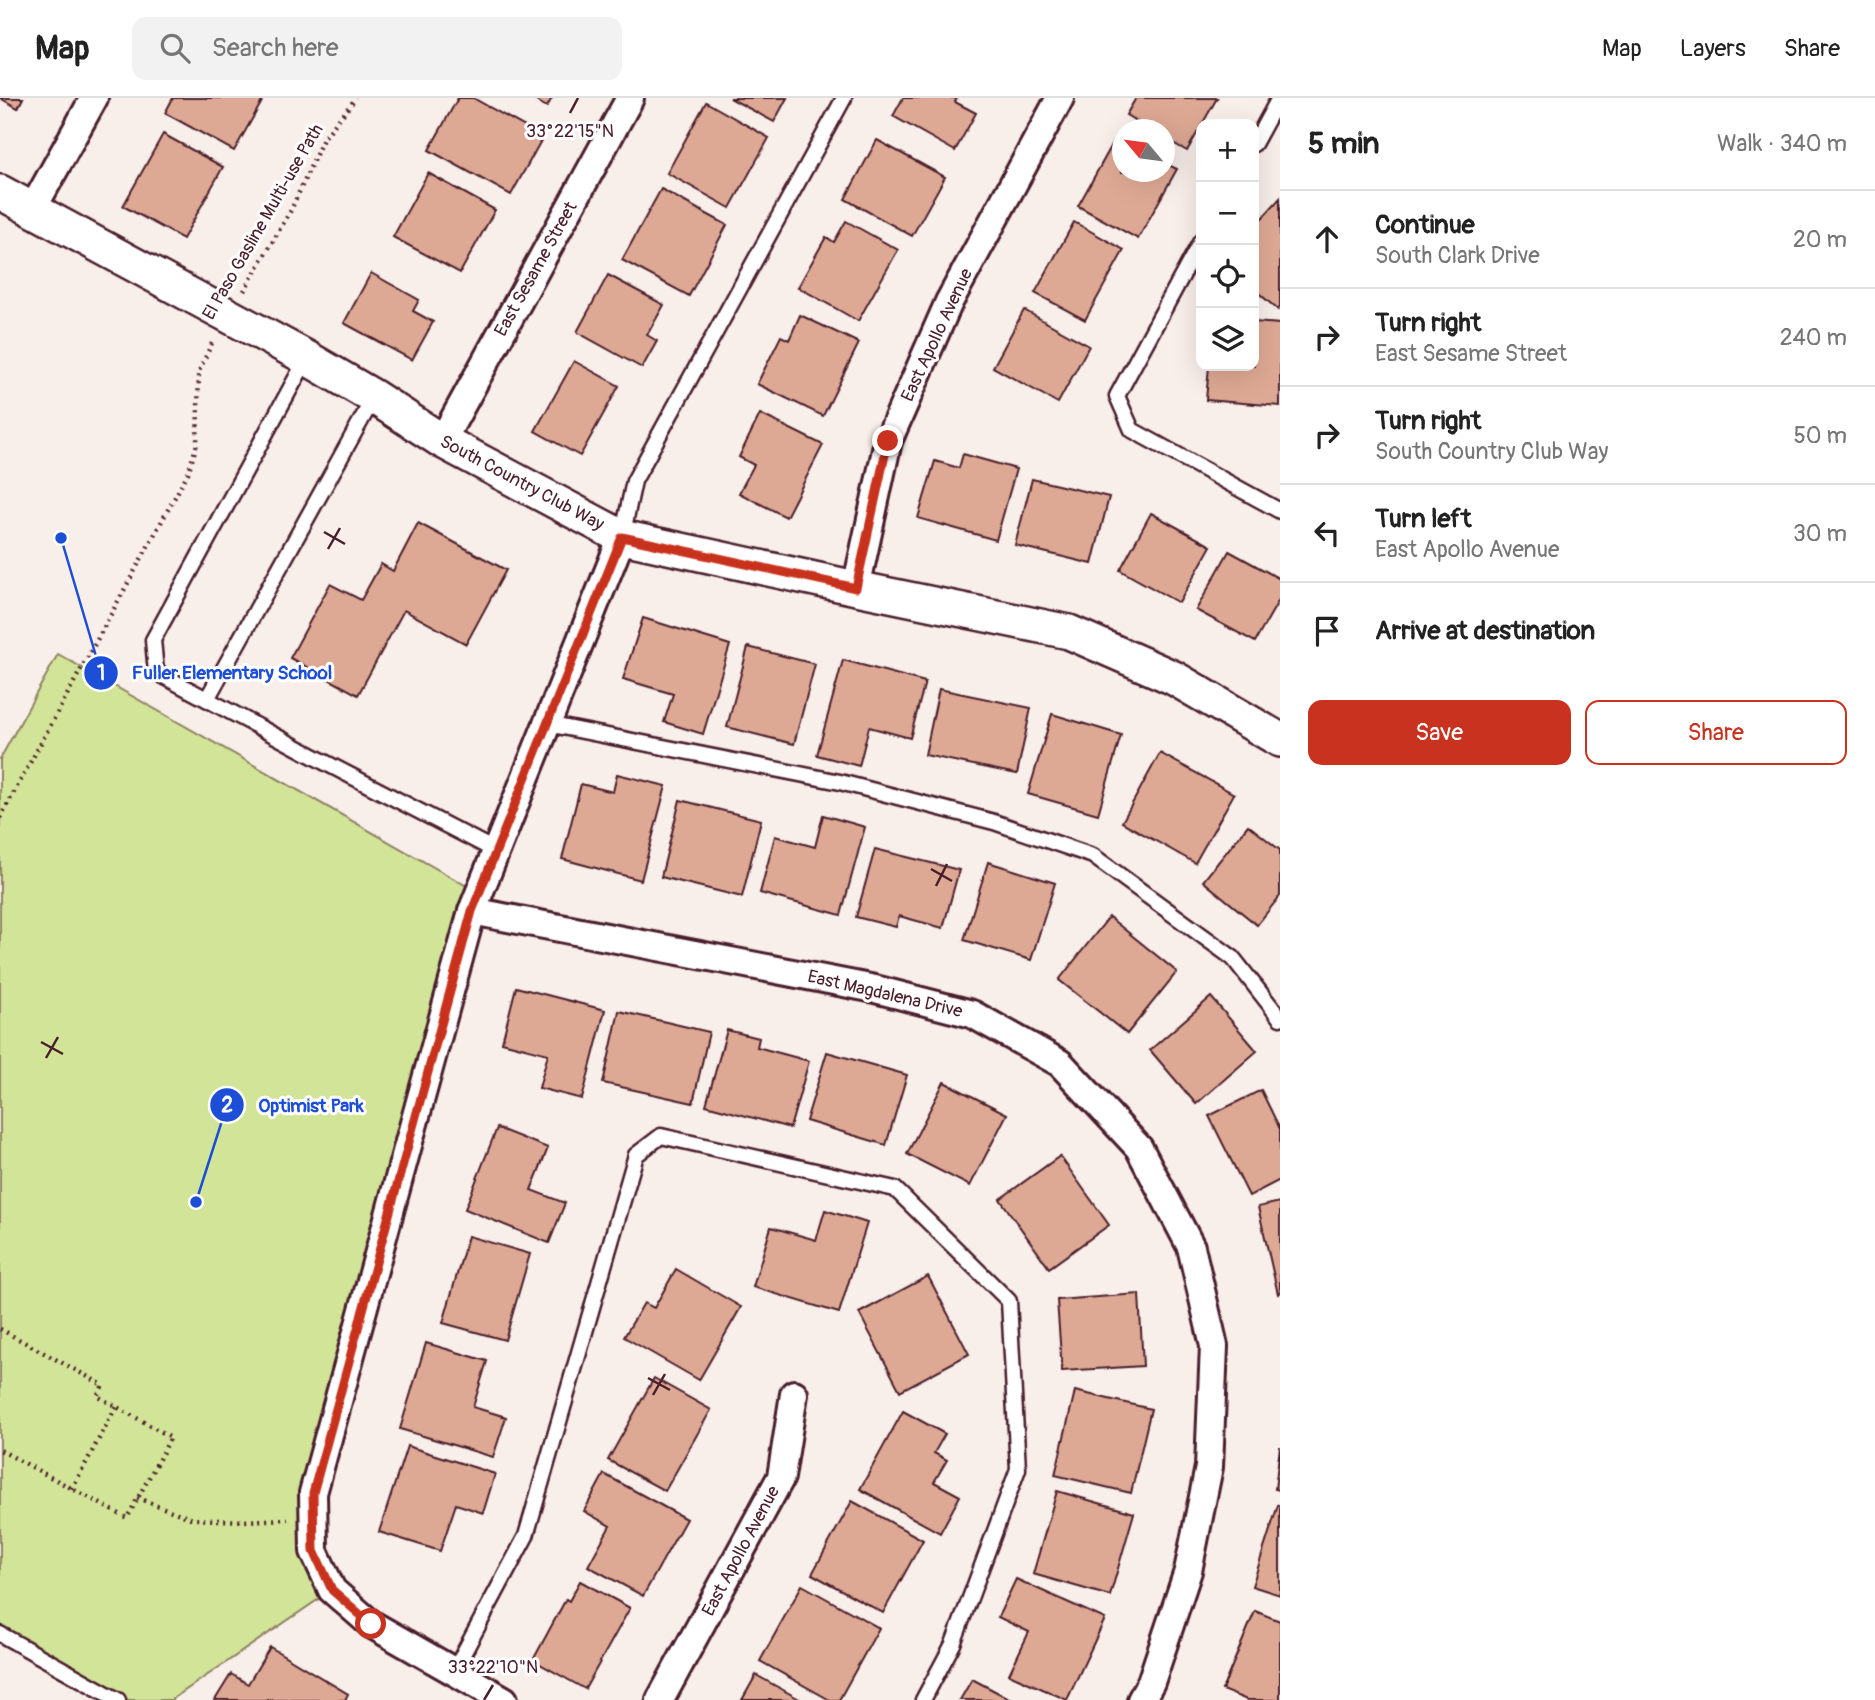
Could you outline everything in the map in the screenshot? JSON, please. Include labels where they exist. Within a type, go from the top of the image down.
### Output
[{"type":"street","points":[[32,210],[94,98]]},
{"type":"street","name":"East Sesame Street","points":[[442,440],[629,98]]},
{"type":"street","name":"East Apollo Avenue","points":[[856,588],[888,441],[949,302],[1060,98]]},
{"type":"street","name":"South Country Club Way","points":[[0,192],[307,358],[442,440],[622,537],[1069,632],[1174,678],[1280,740]]},
{"type":"street","points":[[505,1700],[371,1624],[332,1590],[314,1551],[313,1493],[472,911],[622,537]]},
{"type":"street","name":"East Magdalena Drive","points":[[472,911],[875,989],[972,1014],[1060,1063],[1139,1149],[1191,1247],[1214,1346],[1209,1467],[1188,1570],[1151,1682],[1141,1700]]},
{"type":"street","name":"East Apollo Avenue","points":[[660,1700],[781,1477],[794,1394]]},
{"type":"lane","points":[[622,537],[634,481],[844,98]]},
{"type":"lane","points":[[1259,135],[1279,98]]},
{"type":"lane","points":[[1199,245],[1117,396],[1132,430],[1280,511]]},
{"type":"lane","points":[[307,358],[153,640],[156,671],[496,851]]},
{"type":"lane","points":[[207,699],[374,397]]},
{"type":"lane","points":[[547,724],[841,782],[994,822],[1093,856],[1233,958],[1280,1018]]},
{"type":"lane","points":[[454,1671],[526,1536],[636,1155],[661,1136],[895,1189],[1009,1301],[1018,1469],[953,1644],[923,1700]]},
{"type":"lane","points":[[0,1634],[118,1700]]},
{"type":"path","name":"El Paso Gasline Multi-use Path","points":[[0,818],[188,474],[197,444],[199,371],[225,315],[240,298],[291,210],[323,139],[356,98]]},
{"type":"path","points":[[0,1329],[103,1385],[97,1396],[171,1437],[127,1518],[0,1450]]},
{"type":"path","points":[[72,1489],[117,1407]]},
{"type":"path","points":[[137,1498],[193,1519],[244,1521],[313,1518]]},
{"type":"green space","points":[[58,654],[479,893],[313,1493],[332,1590],[171,1700],[118,1700],[0,1634],[0,759]]},
{"type":"building","points":[[0,98],[23,98],[18,108]]},
{"type":"building","points":[[173,98],[264,98],[234,151],[165,113]]},
{"type":"building","points":[[458,98],[473,98],[543,137],[511,195],[429,150]]},
{"type":"building","points":[[531,98],[552,98],[547,107]]},
{"type":"building","points":[[730,98],[787,98],[774,122]]},
{"type":"building","points":[[903,98],[957,98],[955,102],[976,113],[955,151],[893,116]]},
{"type":"building","points":[[1136,98],[1217,98],[1205,119],[1196,119],[1196,135],[1187,151],[1175,144],[1175,119],[1133,119],[1126,115]]},
{"type":"building","points":[[706,102],[769,138],[730,208],[667,173]]},
{"type":"building","points":[[163,134],[223,167],[183,239],[123,206]]},
{"type":"building","points":[[877,140],[945,177],[912,236],[845,199]]},
{"type":"building","points":[[1112,145],[1112,182],[1170,182],[1138,239],[1078,206]]},
{"type":"building","points":[[428,173],[495,210],[460,273],[393,237]]},
{"type":"building","points":[[661,189],[727,225],[689,296],[622,260]]},
{"type":"building","points":[[1280,198],[1278,310],[1259,293],[1259,221]]},
{"type":"building","points":[[846,221],[898,250],[858,321],[798,287],[826,237],[834,242]]},
{"type":"building","points":[[1074,222],[1124,250],[1085,320],[1035,293]]},
{"type":"building","points":[[371,273],[419,300],[413,311],[433,322],[412,360],[344,323]]},
{"type":"building","points":[[608,275],[664,305],[647,335],[657,341],[642,368],[577,332]]},
{"type":"building","points":[[1024,310],[1089,346],[1058,403],[993,367]]},
{"type":"building","points":[[800,315],[859,343],[823,416],[757,384],[781,336],[789,340]]},
{"type":"building","points":[[1259,322],[1280,324],[1280,406],[1206,400],[1209,371],[1259,371]]},
{"type":"building","points":[[574,361],[619,386],[580,456],[535,431]]},
{"type":"building","points":[[760,414],[823,445],[786,517],[739,493],[754,465],[739,457]]},
{"type":"building","points":[[963,454],[1016,469],[996,540],[918,518],[935,461],[959,468]]},
{"type":"building","points":[[1032,479],[1109,497],[1092,564],[1015,545]]},
{"type":"building","points":[[1151,513],[1211,546],[1179,603],[1120,570]]},
{"type":"building","points":[[418,523],[506,570],[466,644],[404,610],[358,695],[290,658],[330,584],[361,600],[381,564],[393,571]]},
{"type":"building","points":[[1229,551],[1280,579],[1280,598],[1255,642],[1196,610]]},
{"type":"building","points":[[643,618],[730,645],[703,734],[664,722],[673,694],[623,679]]},
{"type":"building","points":[[748,647],[815,664],[794,744],[727,727]]},
{"type":"building","points":[[843,660],[925,682],[910,738],[869,727],[859,766],[817,755]]},
{"type":"building","points":[[939,689],[1031,708],[1017,774],[925,755]]},
{"type":"building","points":[[1052,714],[1121,735],[1098,814],[1028,794]]},
{"type":"building","points":[[1160,753],[1234,794],[1195,863],[1122,822]]},
{"type":"building","points":[[617,774],[666,786],[641,880],[562,859],[581,784],[613,792]]},
{"type":"building","points":[[680,800],[761,820],[742,897],[661,877]]},
{"type":"building","points":[[823,815],[865,827],[841,915],[760,893],[775,836],[815,847]]},
{"type":"building","points":[[1248,825],[1280,850],[1280,896],[1257,925],[1203,881]]},
{"type":"building","points":[[875,849],[959,870],[943,928],[899,916],[896,927],[856,917]]},
{"type":"building","points":[[988,862],[1055,883],[1031,960],[964,940]]},
{"type":"building","points":[[1109,917],[1177,972],[1127,1034],[1059,980]]},
{"type":"building","points":[[516,987],[605,1010],[582,1099],[539,1088],[548,1054],[502,1042]]},
{"type":"building","points":[[1211,997],[1257,1051],[1196,1104],[1150,1050]]},
{"type":"building","points":[[619,1011],[709,1032],[693,1103],[603,1083]]},
{"type":"building","points":[[727,1030],[759,1038],[757,1047],[809,1061],[790,1128],[706,1105]]},
{"type":"building","points":[[827,1052],[907,1075],[886,1145],[806,1121]]},
{"type":"building","points":[[944,1082],[1007,1114],[970,1186],[907,1154]]},
{"type":"building","points":[[1261,1090],[1280,1129],[1280,1180],[1249,1196],[1209,1116]]},
{"type":"building","points":[[497,1128],[548,1148],[531,1190],[565,1203],[549,1243],[465,1209]]},
{"type":"building","points":[[1060,1156],[1109,1225],[1049,1268],[1000,1199]]},
{"type":"building","points":[[1280,1202],[1280,1293],[1278,1294],[1258,1207]]},
{"type":"building","points":[[825,1210],[867,1223],[839,1313],[753,1287],[771,1227],[816,1240]]},
{"type":"building","points":[[468,1236],[530,1254],[505,1340],[443,1323]]},
{"type":"building","points":[[676,1269],[741,1307],[699,1380],[624,1337],[644,1303],[654,1308]]},
{"type":"building","points":[[928,1276],[969,1354],[900,1391],[859,1313]]},
{"type":"building","points":[[1139,1294],[1143,1366],[1062,1371],[1057,1300]]},
{"type":"building","points":[[426,1343],[487,1361],[473,1407],[506,1417],[493,1457],[400,1429]]},
{"type":"building","points":[[654,1378],[711,1410],[665,1491],[608,1460]]},
{"type":"building","points":[[1075,1391],[1151,1409],[1131,1493],[1055,1475]]},
{"type":"building","points":[[903,1411],[945,1434],[934,1453],[947,1460],[934,1482],[960,1496],[940,1533],[860,1489]]},
{"type":"building","points":[[407,1446],[495,1474],[483,1513],[456,1504],[440,1551],[379,1532]]},
{"type":"building","points":[[1280,1446],[1280,1490],[1275,1489]]},
{"type":"building","points":[[604,1474],[686,1519],[643,1596],[588,1566],[610,1526],[584,1511]]},
{"type":"building","points":[[1057,1491],[1134,1513],[1110,1596],[1033,1574]]},
{"type":"building","points":[[852,1501],[923,1540],[883,1613],[812,1574]]},
{"type":"building","points":[[1278,1505],[1280,1506],[1280,1595],[1252,1586]]},
{"type":"building","points":[[1016,1579],[1105,1619],[1067,1700],[1009,1674],[1029,1632],[998,1617]]},
{"type":"building","points":[[580,1581],[630,1608],[585,1689],[533,1660],[566,1599],[569,1601]]},
{"type":"building","points":[[802,1585],[879,1628],[839,1700],[830,1700],[760,1661]]},
{"type":"building","points":[[1255,1611],[1280,1621],[1280,1700],[1247,1700],[1222,1690]]},
{"type":"building","points":[[270,1647],[348,1694],[345,1700],[215,1700],[231,1674],[248,1684]]},
{"type":"building","points":[[756,1675],[801,1700],[742,1700]]},
{"type":"building","points":[[972,1679],[1012,1700],[960,1700]]},
{"type":"place","name":"Fuller Elementary School","points":[[61,538]]},
{"type":"place","name":"Optimist Park","points":[[196,1202]]},
{"type":"route","points":[[371,1624],[332,1590],[314,1551],[313,1493],[472,911],[622,537],[856,588],[888,441]]}]
